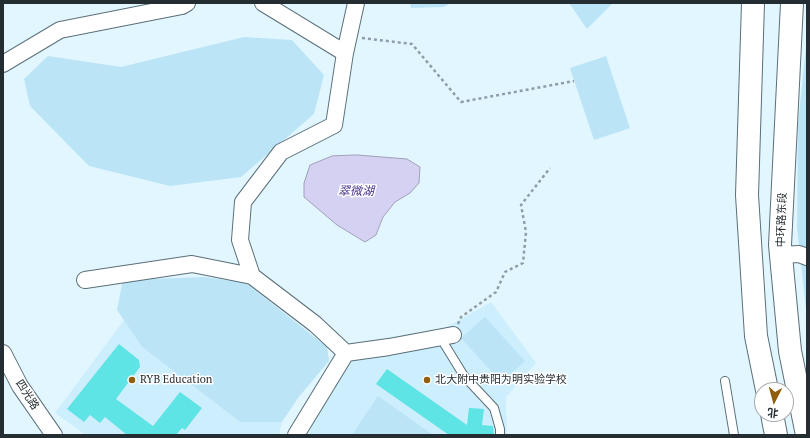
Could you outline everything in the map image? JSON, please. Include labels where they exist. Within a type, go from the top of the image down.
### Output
[{"type":"highway","points":[[753,3],[748,196],[756,336],[765,382]]},
{"type":"highway","name":"中环路东段","points":[[792,3],[780,246],[790,351],[807,435]]},
{"type":"highway","points":[[774,422],[776,435]]},
{"type":"street","points":[[4,62],[60,30],[182,6],[187,3]]},
{"type":"street","points":[[262,3],[345,53]]},
{"type":"street","points":[[252,276],[240,240],[243,202],[281,152],[334,125],[348,36],[356,3]]},
{"type":"street","points":[[781,255],[799,254],[807,257]]},
{"type":"street","points":[[85,280],[192,264],[252,276],[315,324],[346,353]]},
{"type":"street","points":[[346,353],[389,347],[446,336]]},
{"type":"street","name":"四光路","points":[[3,353],[20,386],[54,435]]},
{"type":"street","points":[[296,435],[346,353]]},
{"type":"lane","points":[[446,336],[464,376],[494,408],[500,429],[500,435]]},
{"type":"lane","points":[[725,381],[734,435]]},
{"type":"path","points":[[348,36],[412,44],[461,102],[574,81]]},
{"type":"path","points":[[446,336],[461,317],[496,292],[505,272],[523,263],[526,232],[521,206],[550,168]]},
{"type":"shaded area","points":[[410,3],[451,3],[444,7],[411,8]]},
{"type":"shaded area","points":[[569,3],[613,3],[587,29]]},
{"type":"shaded area","points":[[244,37],[292,40],[324,75],[314,114],[241,177],[170,186],[89,166],[30,106],[24,79],[48,56],[121,67]]},
{"type":"shaded area","points":[[807,37],[807,319],[797,227],[798,124]]},
{"type":"shaded area","points":[[606,56],[630,128],[594,140],[570,68]]},
{"type":"shaded area","points":[[204,277],[246,283],[327,347],[329,361],[298,398],[282,422],[240,422],[142,347],[117,310],[123,280]]},
{"type":"shaded area","name":"北大附中贵阳为明实验学校","points":[[491,302],[536,363],[506,397],[507,435],[308,435],[349,344],[445,328]]},
{"type":"shaded area","points":[[485,317],[525,361],[501,382],[461,338]]},
{"type":"shaded area","name":"RYB Education","points":[[124,320],[142,347],[240,422],[282,422],[279,435],[86,435],[55,413]]},
{"type":"shaded area","points":[[378,396],[433,435],[352,435]]},
{"type":"water","name":"翠微湖","points":[[357,155],[407,159],[420,167],[419,183],[410,193],[395,202],[383,217],[376,235],[365,242],[337,225],[304,197],[304,183],[310,165],[332,156]]},
{"type":"building","points":[[119,344],[139,360],[140,367],[116,399],[153,426],[180,392],[202,408],[185,430],[182,428],[176,435],[127,435],[105,417],[100,423],[90,415],[84,422],[67,409]]},
{"type":"building","points":[[387,369],[467,425],[469,408],[484,409],[482,425],[493,426],[494,435],[449,435],[376,384]]},
{"type":"place","name":"RYB Education","points":[[132,380]]},
{"type":"place","name":"北大附中贵阳为明实验学校","points":[[427,380]]}]
